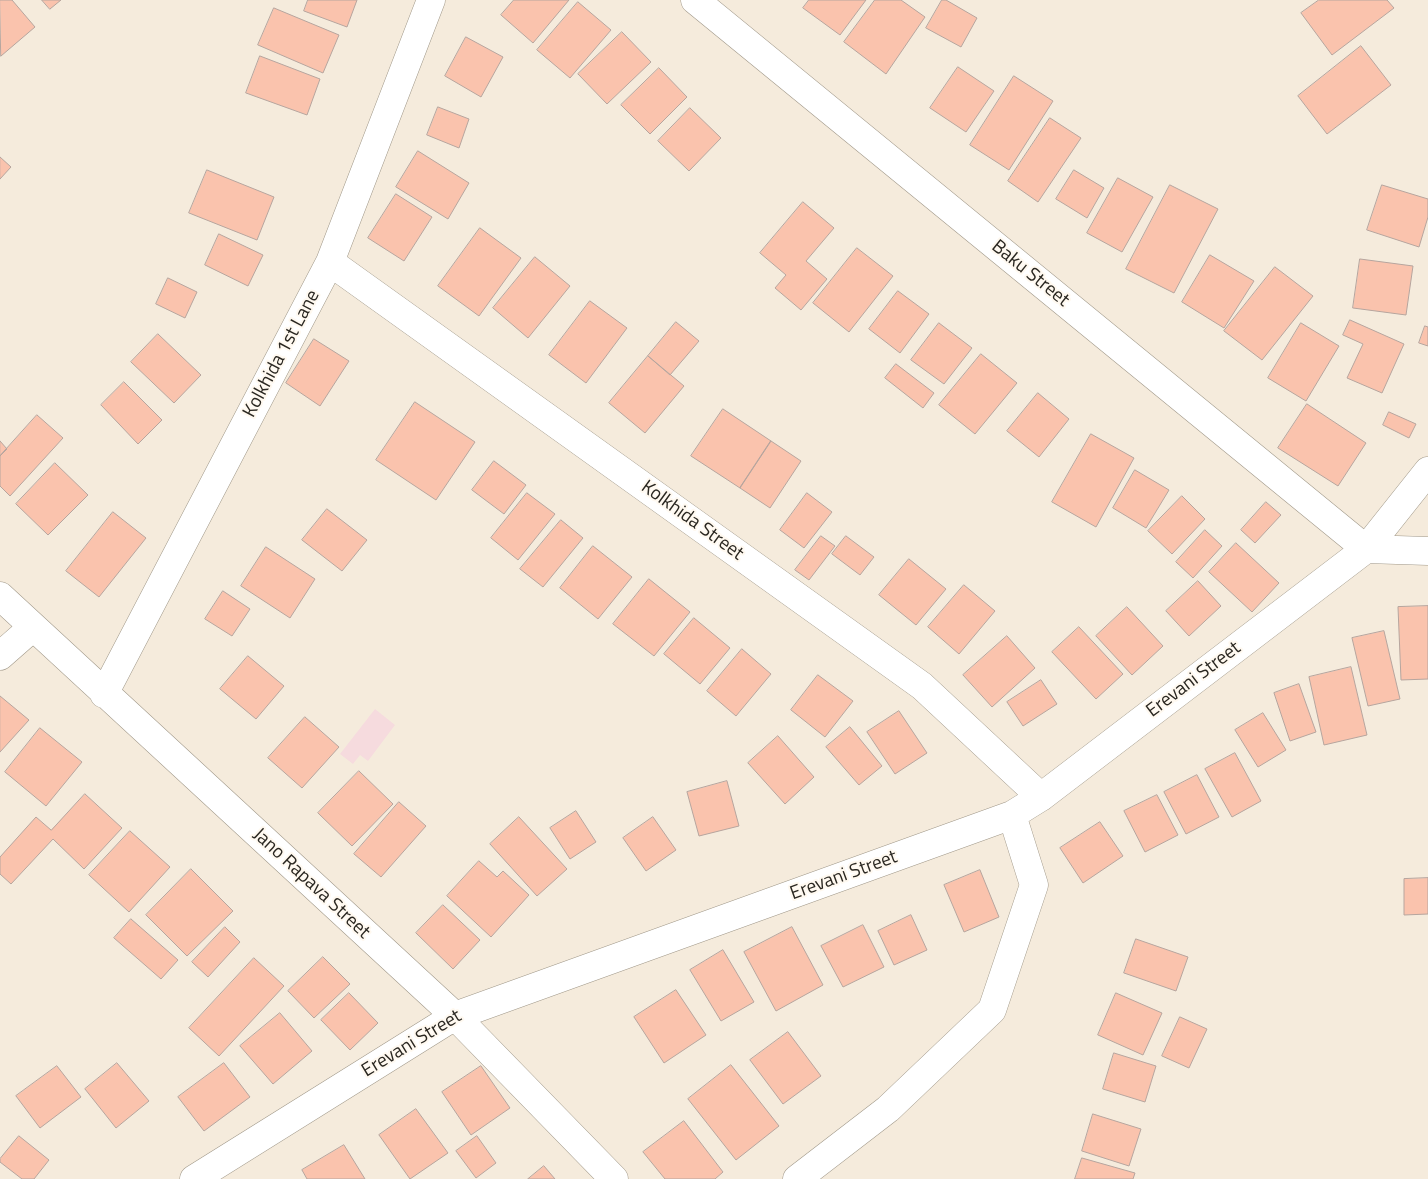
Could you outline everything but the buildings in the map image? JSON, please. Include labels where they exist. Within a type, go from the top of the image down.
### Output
[{"type":"street","name":"Kolkhida 1st Lane","points":[[104,694],[330,262],[431,0]]},
{"type":"street","name":"Baku Street","points":[[695,0],[1366,548]]},
{"type":"street","name":"Kolkhida Street","points":[[330,262],[922,686],[1041,797]]},
{"type":"street","name":"Erevani Street","points":[[194,1179],[455,1016],[1012,815],[1041,797],[1366,548],[1428,471]]},
{"type":"street","points":[[1366,548],[1428,551]]},
{"type":"street","name":"Jano Rapava Street","points":[[0,596],[455,1016],[614,1179]]},
{"type":"street","points":[[0,656],[33,627]]},
{"type":"street","points":[[797,1179],[888,1109],[992,1010],[1034,884],[1012,815]]},
{"type":"shaded area","points":[[375,709],[395,725],[368,761],[360,755],[353,764],[340,754]]}]
